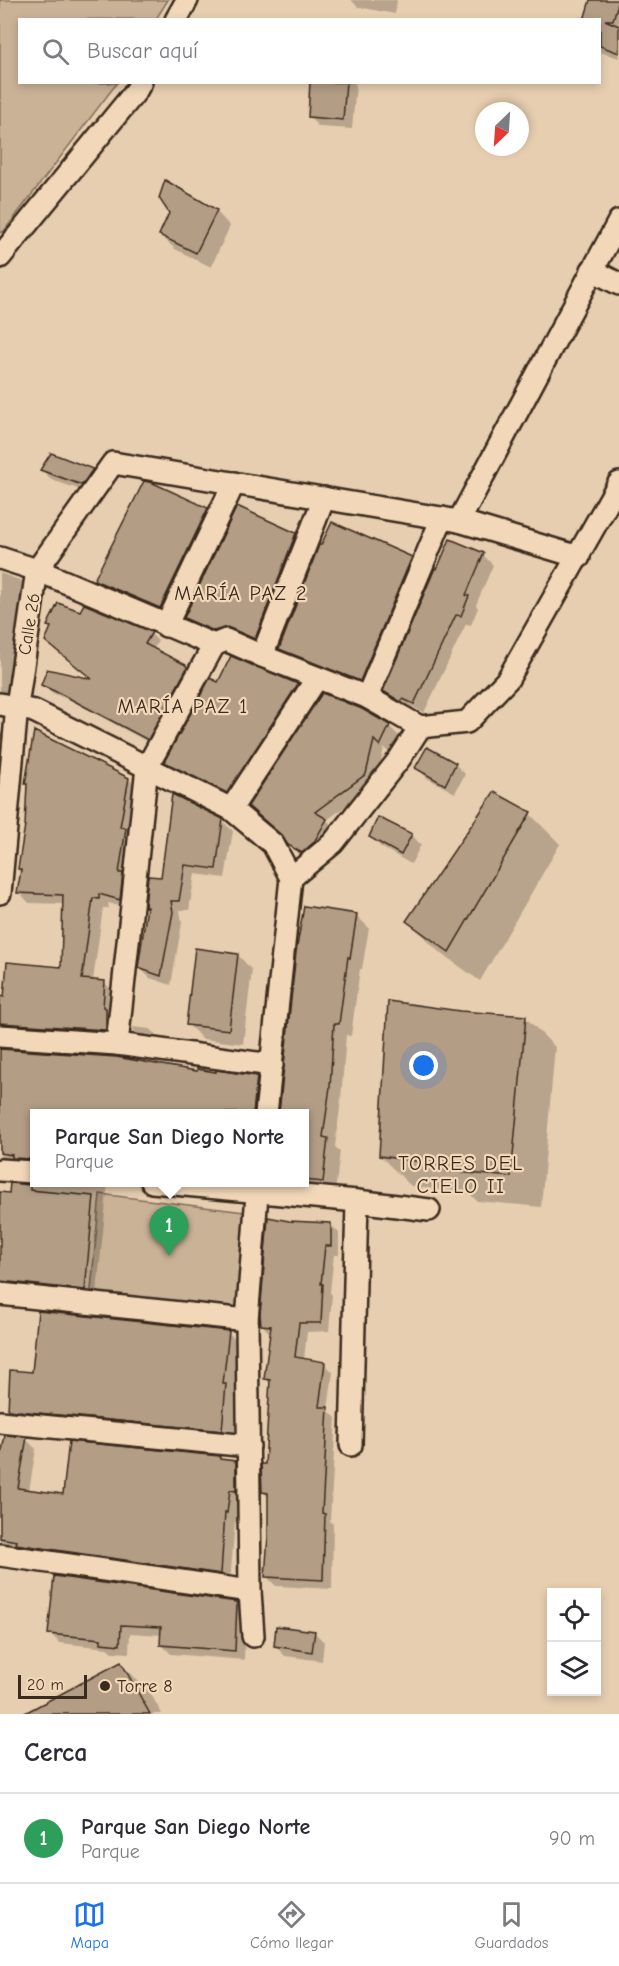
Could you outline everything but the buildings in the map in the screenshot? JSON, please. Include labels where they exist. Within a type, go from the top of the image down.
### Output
[{"type":"street","points":[[177,18],[187,0]]},
{"type":"street","points":[[0,257],[140,84]]},
{"type":"street","points":[[367,697],[450,520],[619,221]]},
{"type":"street","points":[[592,270],[619,284]]},
{"type":"street","points":[[37,570],[112,463],[450,520],[579,556]]},
{"type":"street","points":[[166,626],[234,483]]},
{"type":"street","points":[[117,1044],[147,767],[213,645],[226,640],[367,697],[420,727],[467,722],[508,679],[619,483]]},
{"type":"street","points":[[262,656],[324,498]]},
{"type":"street","points":[[0,558],[37,570],[213,645]]},
{"type":"street","name":"Calle 26","points":[[0,892],[8,705],[37,570]]},
{"type":"street","points":[[231,809],[317,678]]},
{"type":"street","points":[[8,705],[34,711],[231,809],[273,844],[291,878],[266,1109]]},
{"type":"street","points":[[291,878],[333,843],[358,808],[400,758],[420,727]]},
{"type":"street","points":[[0,1036],[117,1044],[272,1065]]},
{"type":"street","points":[[0,1170],[30,1172]]},
{"type":"street","points":[[253,1636],[250,1591],[247,1320],[257,1187],[429,1210]]},
{"type":"street","points":[[351,1445],[357,1201]]},
{"type":"street","points":[[0,1294],[247,1320]]},
{"type":"street","points":[[0,1422],[249,1446]]},
{"type":"street","points":[[0,1555],[250,1591]]},
{"type":"shaded area","points":[[0,0],[168,0],[157,18],[18,18],[18,84],[116,84],[4,231],[0,233]]},
{"type":"shaded area","points":[[100,1194],[244,1212],[244,1316],[90,1300]]},
{"type":"place","name":"Parque San Diego Norte","points":[[169,1256]]},
{"type":"place","name":"Torre 8","points":[[105,1686]]},
{"type":"district","name":"MARÍA PAZ 2","points":[[241,593]]},
{"type":"district","name":"MARÍA PAZ 1","points":[[183,706]]},
{"type":"district","name":"TORRES DEL CIELO II","points":[[461,1174]]}]
